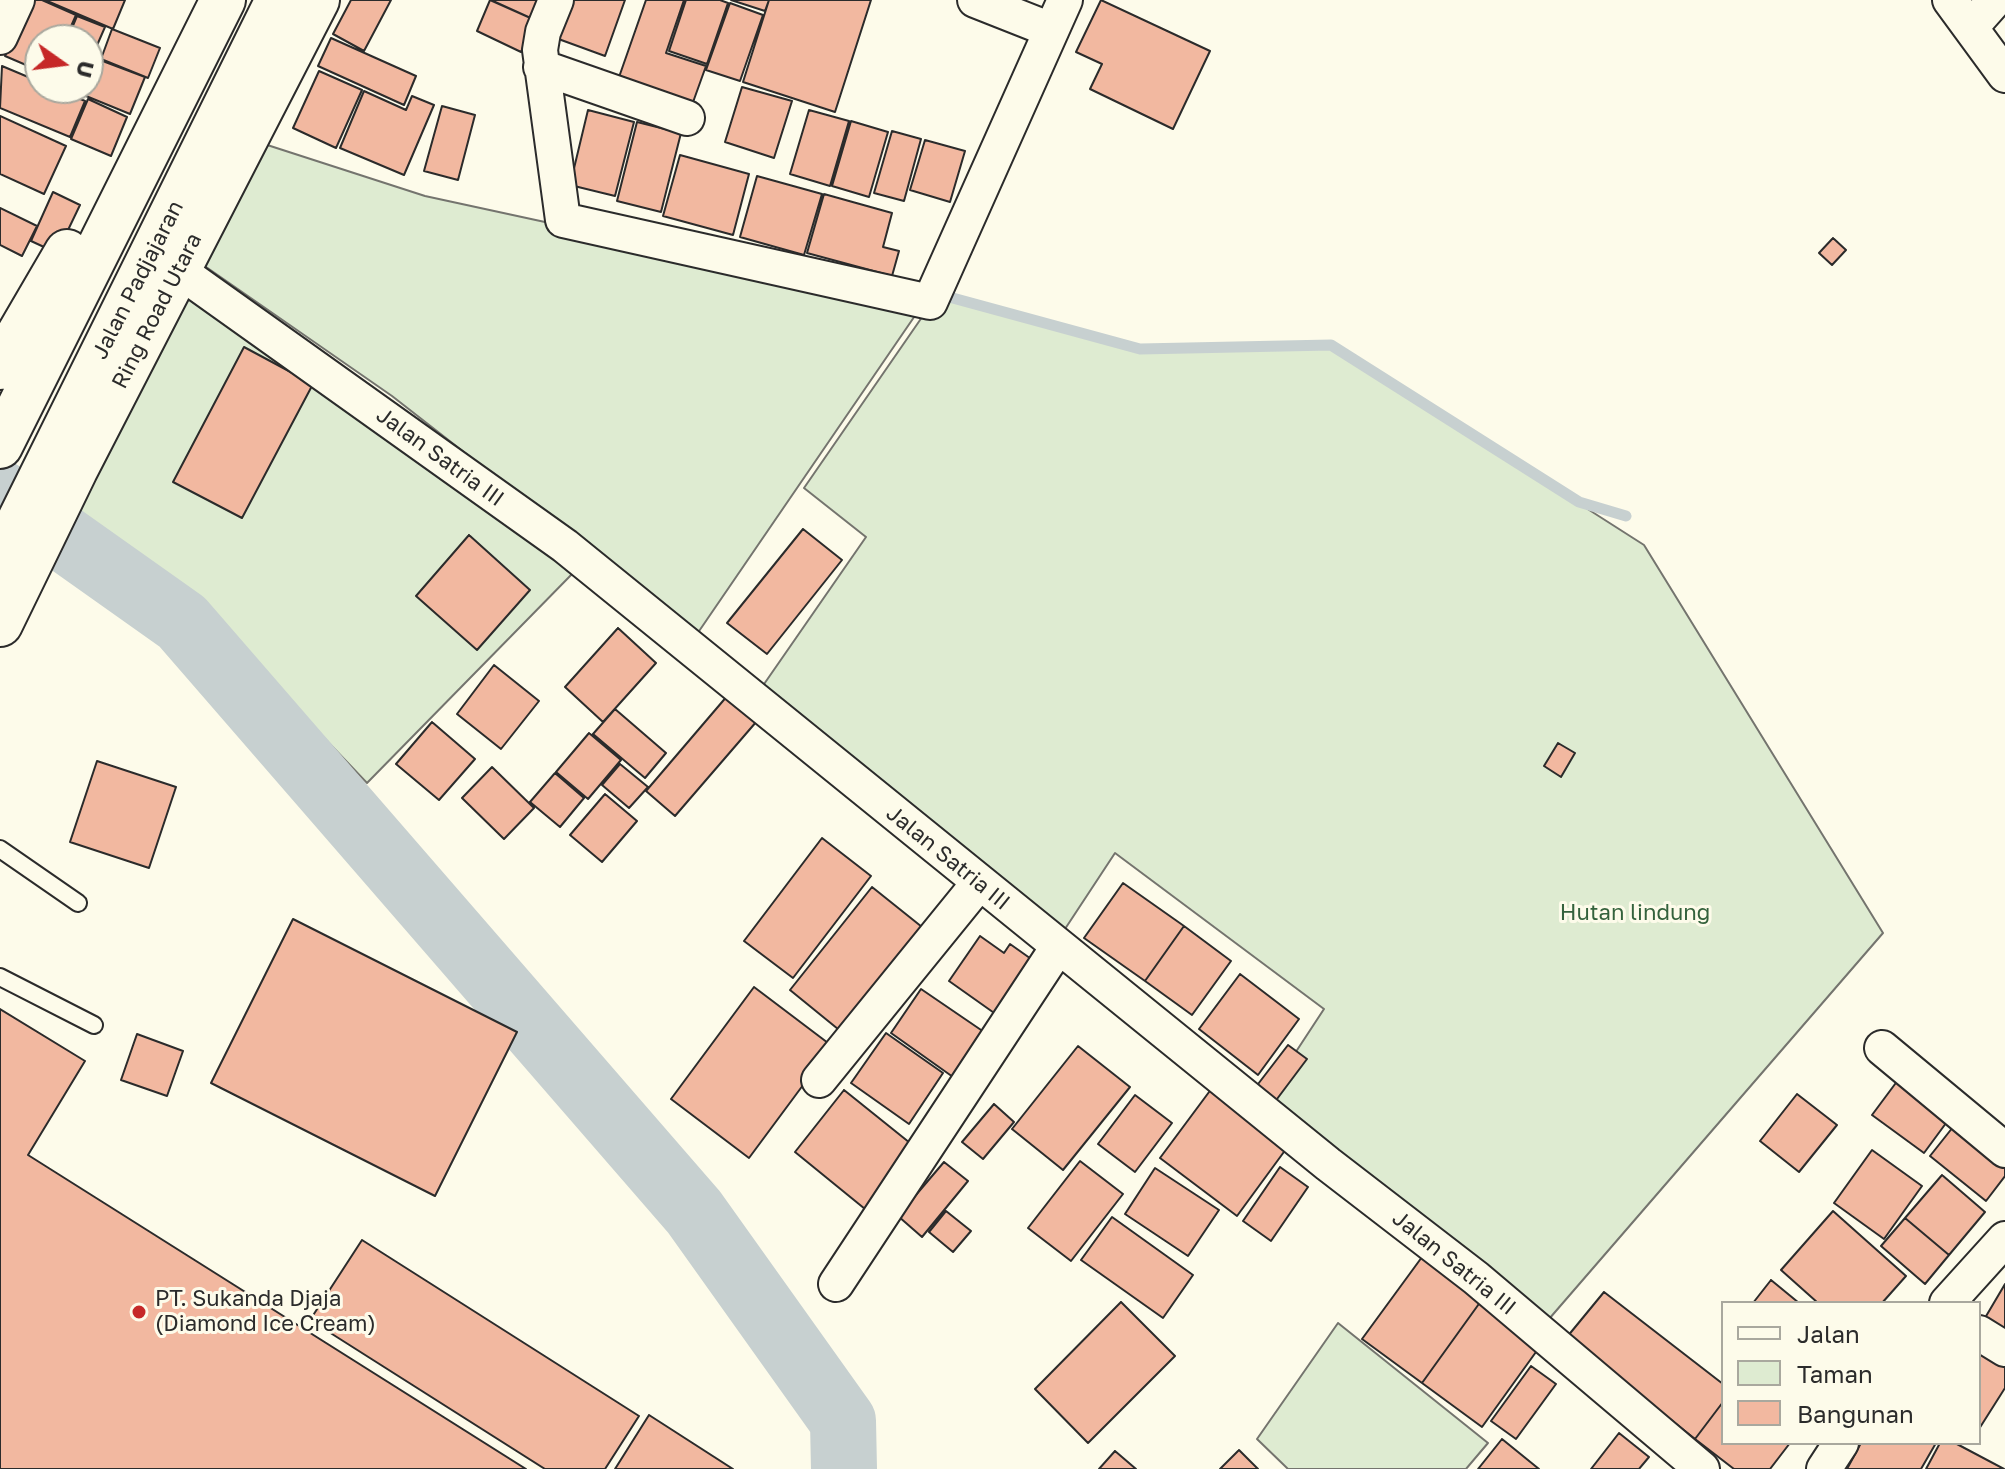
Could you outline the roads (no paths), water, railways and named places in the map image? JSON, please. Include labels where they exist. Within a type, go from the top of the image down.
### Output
[{"type":"main road","points":[[0,367],[82,225],[194,0]]},
{"type":"main road","points":[[2,442],[223,0]]},
{"type":"main road","name":"Jalan Padjajaran","points":[[3,595],[278,0]]},
{"type":"main road","name":"Ring Road Utara","points":[[62,465],[178,270],[317,0]]},
{"type":"street","points":[[0,37],[17,0]]},
{"type":"street","points":[[556,0],[543,32],[540,50],[563,220],[930,302],[1058,15],[975,0]]},
{"type":"street","points":[[1950,0],[2005,75]]},
{"type":"street","points":[[1971,27],[1995,0]]},
{"type":"street","points":[[541,67],[687,118]]},
{"type":"street","name":"Jalan Satria III","points":[[178,270],[565,546],[1328,1164],[1476,1278],[1702,1469]]},
{"type":"street","points":[[819,1080],[979,883]]},
{"type":"street","points":[[836,1284],[1058,947]]},
{"type":"street","points":[[1882,1048],[2005,1150]]},
{"type":"street","points":[[1949,1301],[2005,1239]]},
{"type":"street","points":[[1981,1334],[2005,1349]]},
{"type":"street","points":[[1824,1469],[1840,1445]]},
{"type":"lane","points":[[0,849],[78,903]]},
{"type":"lane","points":[[0,977],[94,1025]]},
{"type":"waterway","points":[[938,294],[1140,349],[1331,345],[1579,502],[1626,516]]},
{"type":"waterway","points":[[0,493],[182,622],[694,1212],[843,1421],[844,1469]]},
{"type":"place","name":"PT. Sukanda Djaja (Diamond Ice Cream)","points":[[139,1312]]},
{"type":"park label","name":"Hutan lindung","points":[[1635,913]]}]
